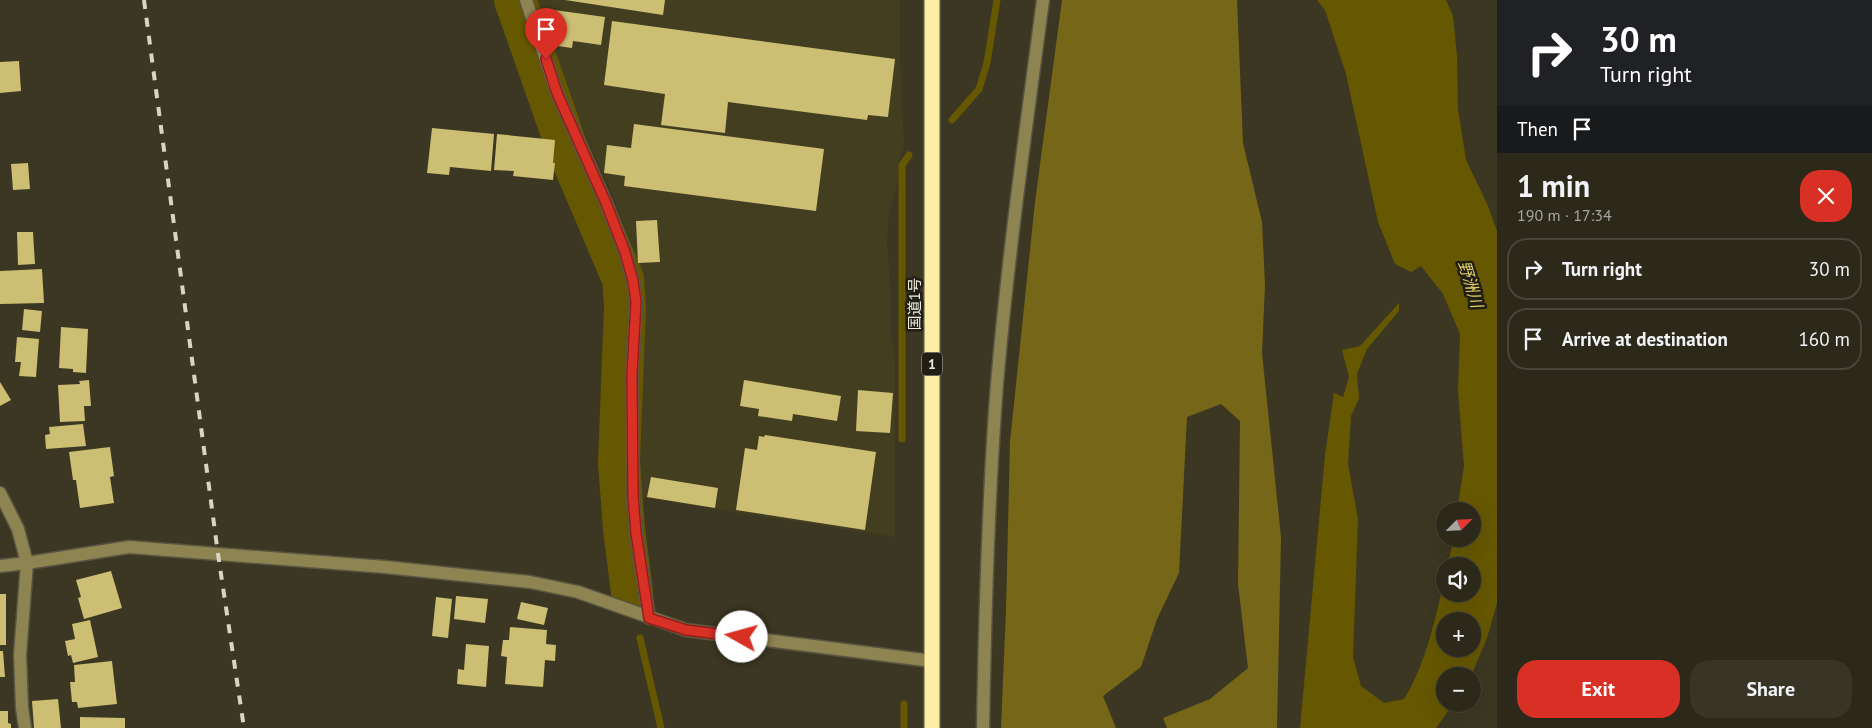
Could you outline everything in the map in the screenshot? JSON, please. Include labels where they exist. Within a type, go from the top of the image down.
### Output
[{"type":"highway","name":"国道1号","points":[[932,0],[932,728]]},
{"type":"street","points":[[526,0],[557,93],[606,203],[625,252],[633,281],[636,302],[632,374],[633,496],[636,533],[649,618]]},
{"type":"street","points":[[984,728],[986,548],[997,384],[1011,240],[1043,0]]},
{"type":"street","points":[[0,493],[18,529],[28,563],[20,656],[22,708],[25,728]]},
{"type":"street","points":[[0,566],[129,547],[385,567],[530,582],[578,592],[686,630],[932,661]]},
{"type":"shaded area","points":[[535,0],[900,0],[900,56],[904,147],[899,161],[898,181],[889,214],[887,241],[891,333],[895,358],[895,537],[640,497],[644,296],[638,266],[611,191],[576,113],[549,44]]},
{"type":"shaded area","points":[[1062,0],[1237,0],[1243,143],[1262,222],[1265,285],[1262,353],[1281,537],[1277,728],[1167,728],[1163,718],[1210,699],[1248,668],[1238,584],[1240,421],[1221,404],[1187,417],[1179,573],[1157,619],[1141,667],[1103,696],[1116,728],[1001,728],[1010,442],[1035,202]]},
{"type":"water","name":"野洲川","points":[[1317,0],[1446,0],[1453,16],[1457,56],[1458,109],[1466,160],[1488,206],[1497,231],[1497,603],[1481,652],[1481,612],[1437,612],[1439,602],[1481,602],[1481,557],[1449,557],[1452,548],[1481,548],[1481,502],[1458,502],[1464,466],[1458,391],[1460,334],[1443,294],[1421,266],[1411,272],[1395,264],[1378,222],[1346,74],[1325,10]]},
{"type":"water","points":[[1399,303],[1399,311],[1367,349],[1357,374],[1359,399],[1351,416],[1348,464],[1358,519],[1353,657],[1361,686],[1384,703],[1404,699],[1418,671],[1436,614],[1436,657],[1479,657],[1475,667],[1436,667],[1436,712],[1447,712],[1436,728],[1300,728],[1325,455],[1334,393],[1343,397],[1349,377],[1342,350],[1360,346]]},
{"type":"building","points":[[565,0],[665,0],[663,15]]},
{"type":"building","points":[[547,9],[605,17],[601,45],[573,41],[572,48],[551,45],[545,27]]},
{"type":"building","points":[[612,21],[895,59],[888,117],[868,115],[867,120],[728,102],[725,133],[661,125],[665,94],[604,85]]},
{"type":"building","points":[[19,61],[21,91],[0,93],[0,62]]},
{"type":"building","points":[[634,124],[824,149],[816,211],[624,186],[625,176],[604,173],[607,145],[631,148]]},
{"type":"building","points":[[432,128],[494,134],[491,171],[450,167],[449,175],[427,173]]},
{"type":"building","points":[[497,134],[555,140],[553,180],[513,176],[514,171],[494,170]]},
{"type":"building","points":[[28,163],[30,189],[13,190],[11,164]]},
{"type":"building","points":[[657,220],[660,262],[638,263],[636,221]]},
{"type":"building","points":[[17,232],[33,232],[35,264],[18,265]]},
{"type":"building","points":[[42,269],[44,303],[0,304],[0,271]]},
{"type":"building","points":[[24,309],[42,311],[40,332],[22,330]]},
{"type":"building","points":[[61,327],[88,329],[86,373],[73,372],[73,369],[59,368]]},
{"type":"building","points":[[17,337],[39,339],[36,377],[19,376],[21,362],[15,362]]},
{"type":"building","points":[[89,380],[91,406],[84,406],[85,421],[60,422],[58,385],[80,384],[79,381]]},
{"type":"building","points":[[744,380],[841,396],[837,421],[793,414],[792,421],[758,416],[759,409],[740,406]]},
{"type":"building","points":[[0,382],[11,400],[0,406]]},
{"type":"building","points":[[858,390],[893,393],[890,433],[856,431]]},
{"type":"building","points":[[83,424],[86,446],[46,449],[45,435],[50,434],[49,427]]},
{"type":"building","points":[[765,435],[876,452],[865,530],[736,510],[745,448],[757,450],[759,436],[764,437]]},
{"type":"building","points":[[110,447],[114,476],[110,477],[114,503],[80,508],[69,452]]},
{"type":"building","points":[[651,477],[718,488],[715,508],[647,497]]},
{"type":"building","points":[[111,571],[122,608],[84,619],[78,598],[81,597],[76,580]]},
{"type":"building","points":[[0,594],[6,594],[6,645],[0,645]]},
{"type":"building","points":[[456,596],[488,599],[485,623],[454,619]]},
{"type":"building","points":[[436,597],[452,599],[448,638],[432,636]]},
{"type":"building","points":[[521,602],[548,608],[544,625],[517,619]]},
{"type":"building","points":[[90,620],[98,657],[73,663],[71,655],[68,656],[65,641],[75,639],[72,624]]},
{"type":"building","points":[[510,627],[547,630],[546,644],[556,645],[555,661],[545,660],[543,687],[505,684],[507,657],[501,656],[503,640],[509,640]]},
{"type":"building","points":[[466,644],[489,646],[486,687],[457,684],[458,669],[464,670]]},
{"type":"building","points":[[0,651],[3,651],[5,677],[0,677]]},
{"type":"building","points":[[112,661],[117,704],[78,708],[77,702],[72,702],[70,682],[75,682],[74,665]]},
{"type":"building","points":[[58,699],[61,728],[34,728],[32,701]]},
{"type":"building","points":[[0,711],[8,711],[8,723],[11,724],[11,728],[0,728]]},
{"type":"building","points":[[80,717],[125,718],[125,728],[80,728]]},
{"type":"waterway","points":[[515,0],[566,145],[623,279],[625,307],[619,463],[624,529],[632,592]]},
{"type":"waterway","points":[[952,120],[979,89],[987,63],[997,0]]},
{"type":"waterway","points":[[902,439],[902,165],[909,155]]},
{"type":"waterway","points":[[640,638],[661,728]]},
{"type":"waterway","points":[[904,704],[904,728]]},
{"type":"railway","points":[[144,0],[218,554],[244,728]]},
{"type":"route","points":[[546,59],[557,93],[606,203],[625,252],[633,281],[636,302],[632,374],[633,496],[636,533],[649,618],[686,630],[742,637]]}]
